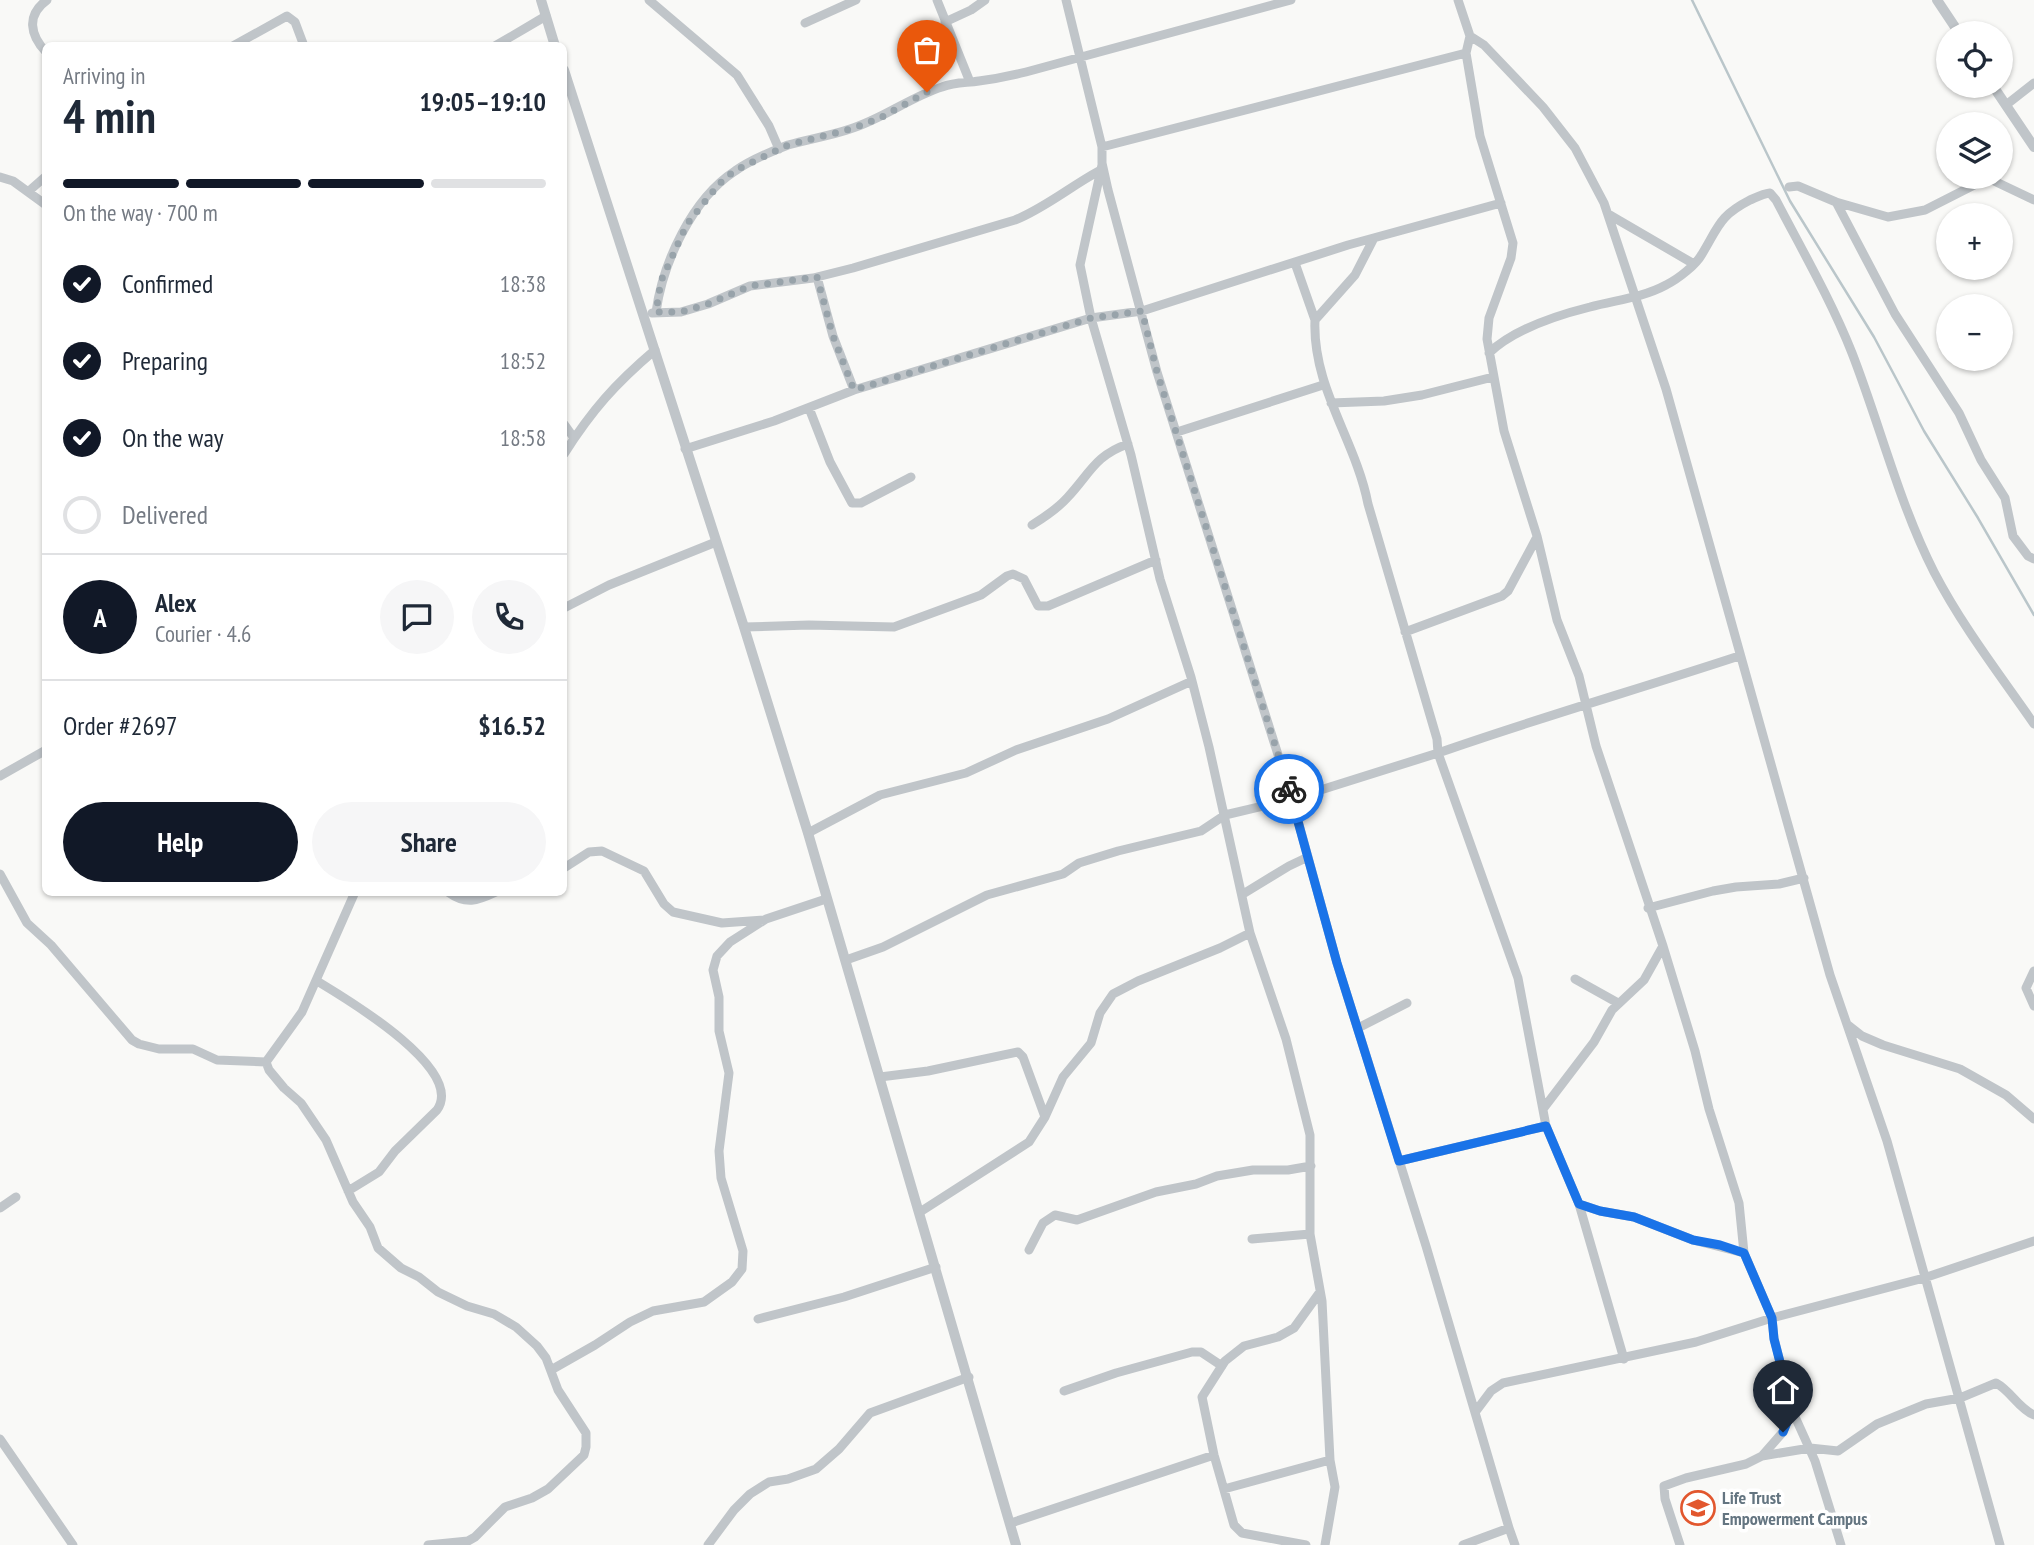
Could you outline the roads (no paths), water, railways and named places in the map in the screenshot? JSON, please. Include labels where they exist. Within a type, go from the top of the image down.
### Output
[{"type":"street","points":[[42,48],[33,28],[33,17],[37,7],[47,0]]},
{"type":"street","points":[[649,0],[737,75],[759,108],[779,149]]},
{"type":"street","points":[[805,23],[856,0]]},
{"type":"street","points":[[937,0],[970,82]]},
{"type":"street","points":[[945,22],[985,0]]},
{"type":"street","points":[[1066,0],[1102,146],[1096,197],[1088,219],[1080,265],[1091,318],[1128,444],[1156,560],[1192,681],[1225,815],[1250,933],[1273,996],[1310,1135],[1310,1234],[1320,1293],[1329,1408],[1330,1460],[1335,1487],[1325,1545]]},
{"type":"street","points":[[656,312],[661,281],[687,224],[719,184],[734,171],[779,149],[880,118],[943,86],[1007,77],[1291,0]]},
{"type":"street","points":[[1458,0],[1470,36],[1465,53],[1480,136],[1513,249],[1489,318],[1487,339],[1504,431],[1537,536],[1557,620],[1579,676],[1585,707],[1648,908],[1663,946],[1739,1203],[1744,1253],[1772,1318],[1781,1366],[1790,1380],[1792,1410],[1810,1448],[1841,1545]]},
{"type":"street","points":[[1937,0],[1951,21]]},
{"type":"street","points":[[543,1],[554,42]]},
{"type":"street","points":[[240,42],[287,16],[295,22],[302,42]]},
{"type":"street","points":[[502,42],[546,16]]},
{"type":"street","points":[[1470,36],[1483,45],[1543,107],[1575,148],[1608,214],[1666,389],[1830,975],[1887,1141],[2000,1545]]},
{"type":"street","points":[[1102,146],[1465,53]]},
{"type":"street","points":[[567,80],[808,833],[1016,1545]]},
{"type":"street","points":[[2006,105],[2034,83]]},
{"type":"street","points":[[2001,98],[2034,148]]},
{"type":"street","points":[[644,316],[656,312],[681,312],[750,286],[817,277],[1015,220],[1029,214],[1101,167]]},
{"type":"street","points":[[1101,167],[1157,372],[1292,799],[1357,1028],[1515,1545]]},
{"type":"street","points":[[0,176],[29,191],[42,202]]},
{"type":"street","points":[[1789,187],[1798,186],[1836,202],[1888,217],[1925,210],[1986,179],[2034,200]]},
{"type":"street","points":[[29,191],[42,180]]},
{"type":"street","points":[[1489,353],[1503,340],[1524,331],[1588,307],[1635,297],[1668,285],[1702,255],[1721,220],[1732,209],[1770,193],[1851,349],[1917,536],[1935,573],[1949,599],[2034,724]]},
{"type":"street","points":[[1836,202],[1895,314],[1959,413],[1980,460],[2005,498],[2013,536],[2028,556],[2034,559]]},
{"type":"street","points":[[685,449],[809,408],[854,390],[1091,318],[1142,311],[1374,238],[1501,203]]},
{"type":"street","points":[[1608,214],[1694,264]]},
{"type":"street","points":[[1315,320],[1355,275],[1374,238]]},
{"type":"street","points":[[1295,263],[1315,320],[1323,385],[1363,481],[1437,739],[1438,753],[1518,978],[1546,1126],[1579,1204],[1624,1359]]},
{"type":"street","points":[[817,277],[833,336],[854,390]]},
{"type":"street","points":[[567,449],[593,410],[619,381],[654,350]]},
{"type":"street","points":[[1331,403],[1384,401],[1422,395],[1493,377]]},
{"type":"street","points":[[1177,432],[1323,385]]},
{"type":"street","points":[[809,408],[830,462],[852,503],[861,503],[911,477]]},
{"type":"street","points":[[567,428],[574,438]]},
{"type":"street","points":[[1032,525],[1066,499],[1095,463],[1115,448],[1128,444]]},
{"type":"street","points":[[1405,632],[1503,596],[1537,536]]},
{"type":"street","points":[[567,606],[609,585],[716,542]]},
{"type":"street","points":[[744,627],[894,627],[981,595],[1013,574],[1024,579],[1038,606],[1048,606],[1156,560]]},
{"type":"street","points":[[846,960],[883,947],[988,895],[1063,874],[1079,863],[1118,850],[1201,831],[1225,815],[1292,799],[1740,656]]},
{"type":"street","points":[[808,833],[880,795],[966,773],[1016,750],[1147,704],[1192,681]]},
{"type":"street","points":[[0,776],[42,755]]},
{"type":"street","points":[[567,866],[589,852],[602,851],[644,871],[664,904],[673,912],[722,923],[766,919],[826,899]]},
{"type":"street","points":[[1243,894],[1308,857]]},
{"type":"street","points":[[0,874],[27,923],[51,945],[132,1040],[159,1049],[193,1049],[217,1060],[266,1062]]},
{"type":"street","points":[[1648,908],[1713,891],[1779,884],[1804,878]]},
{"type":"street","points":[[266,1062],[302,1012],[353,896]]},
{"type":"street","points":[[455,896],[466,902],[488,896]]},
{"type":"street","points":[[551,1370],[630,1321],[653,1311],[704,1302],[732,1282],[742,1269],[743,1251],[722,1178],[719,1151],[729,1073],[719,1031],[719,997],[713,970],[717,956],[730,942],[766,919]]},
{"type":"street","points":[[920,1212],[1029,1142],[1045,1117],[1063,1077],[1091,1043],[1100,1013],[1109,998],[1138,981],[1250,933]]},
{"type":"street","points":[[1543,1109],[1594,1042],[1618,1003],[1644,980],[1663,946]]},
{"type":"street","points":[[2034,971],[2026,988],[2034,1006]]},
{"type":"street","points":[[1575,979],[1618,1003]]},
{"type":"street","points":[[317,981],[360,1008],[414,1049],[437,1082],[442,1097],[442,1103],[437,1110],[395,1151],[379,1172],[348,1191]]},
{"type":"street","points":[[1357,1028],[1407,1003]]},
{"type":"street","points":[[1847,1024],[1862,1037],[1960,1069],[2006,1095],[2034,1119]]},
{"type":"street","points":[[880,1077],[928,1071],[1018,1052],[1023,1057],[1045,1117]]},
{"type":"street","points":[[266,1062],[277,1079],[301,1103],[326,1140],[348,1191],[370,1227],[378,1248],[401,1268],[419,1277],[438,1292],[467,1306],[494,1314],[516,1326],[547,1358],[558,1390],[586,1433],[584,1455],[548,1489],[532,1498],[505,1507],[475,1537],[461,1542],[428,1545]]},
{"type":"street","points":[[2021,1108],[2034,1104]]},
{"type":"street","points":[[1399,1161],[1546,1126]]},
{"type":"street","points":[[1029,1250],[1042,1223],[1055,1215],[1077,1220],[1156,1192],[1196,1184],[1217,1176],[1252,1170],[1288,1170],[1311,1166]]},
{"type":"street","points":[[0,1208],[16,1197]]},
{"type":"street","points":[[1579,1204],[1634,1217],[1693,1240],[1744,1253]]},
{"type":"street","points":[[1252,1239],[1310,1234]]},
{"type":"street","points":[[1475,1411],[1491,1391],[1503,1383],[1696,1342],[1772,1318],[1924,1278],[2034,1241]]},
{"type":"street","points":[[758,1319],[844,1297],[936,1267]]},
{"type":"street","points":[[1306,1545],[1237,1530],[1214,1455],[1202,1397],[1222,1366],[1244,1346],[1278,1337],[1294,1328],[1320,1293]]},
{"type":"street","points":[[1064,1391],[1192,1352],[1201,1352],[1222,1366]]},
{"type":"street","points":[[708,1545],[734,1510],[750,1494],[769,1482],[788,1479],[816,1469],[870,1413],[969,1377]]},
{"type":"street","points":[[1762,1455],[1810,1448],[1838,1451],[1877,1424],[1926,1404],[1960,1398],[1996,1383],[2022,1408],[2034,1415]]},
{"type":"street","points":[[1680,1545],[1665,1499],[1664,1486],[1746,1464],[1762,1455],[1783,1432],[1792,1410]]},
{"type":"street","points":[[0,1439],[73,1545]]},
{"type":"street","points":[[1011,1522],[1214,1455]]},
{"type":"street","points":[[1224,1489],[1330,1460]]},
{"type":"street","points":[[1463,1545],[1510,1528]]},
{"type":"waterway","points":[[1692,0],[1790,201],[1874,337],[1924,431],[2034,615]]},
{"type":"place","name":"Life Trust Empowerment Campus","points":[[1698,1508]]}]
